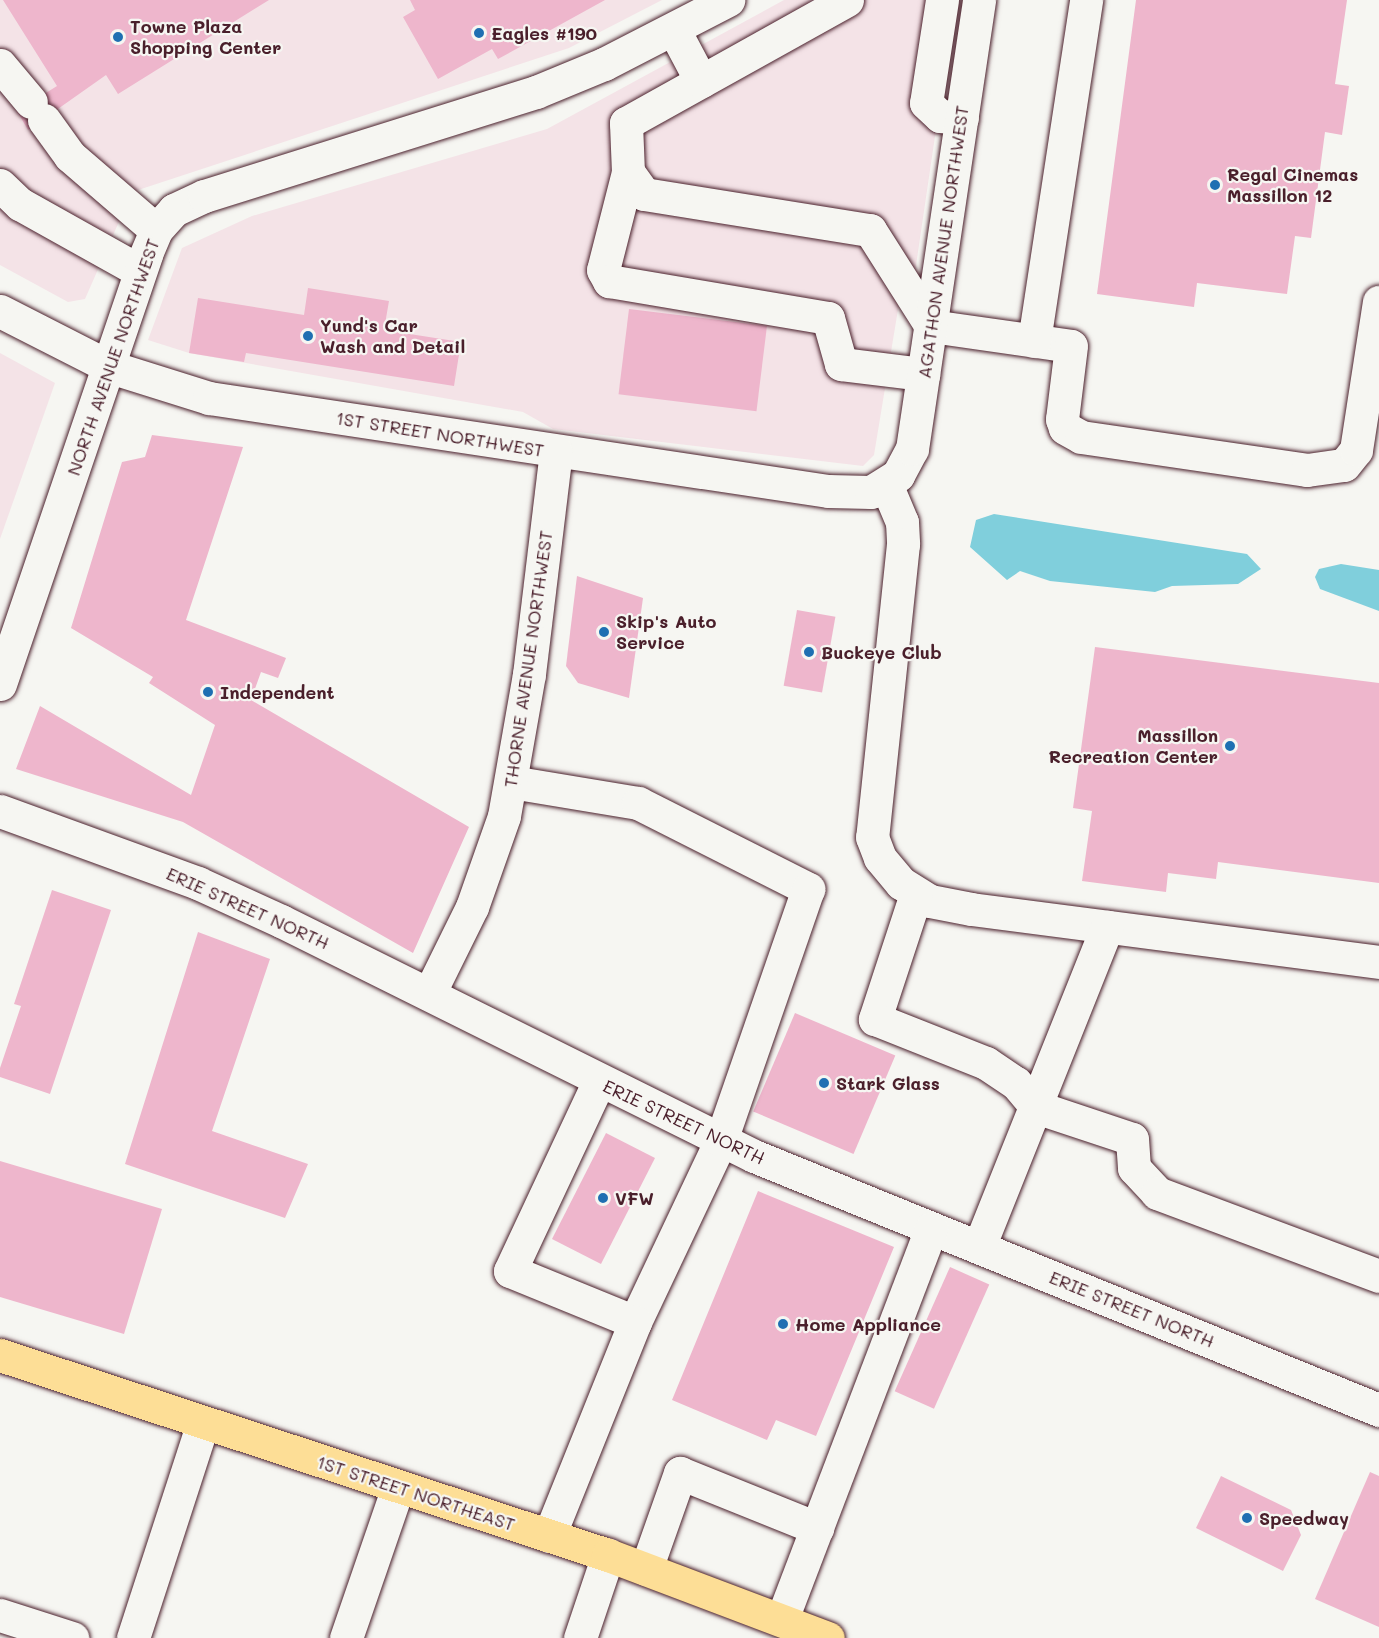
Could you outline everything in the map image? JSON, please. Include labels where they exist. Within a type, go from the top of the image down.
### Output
[{"type":"main road","name":"1ST STREET NORTHEAST","points":[[0,1355],[608,1555],[782,1618],[828,1638]]},
{"type":"street","name":"NORTH AVENUE NORTHWEST","points":[[0,684],[110,367],[140,271],[156,230],[174,210],[204,196],[487,109],[604,64],[674,30],[728,0]]},
{"type":"street","points":[[847,0],[812,9],[701,81],[626,123],[628,172],[603,270],[609,282],[828,318],[841,364],[923,374]]},
{"type":"street","points":[[942,0],[926,103],[940,116],[962,118]]},
{"type":"street","name":"AGATHON AVENUE NORTHWEST","points":[[890,482],[910,454],[979,0]]},
{"type":"street","points":[[1034,341],[1086,0]]},
{"type":"street","points":[[674,30],[701,81]]},
{"type":"street","points":[[0,65],[38,111],[70,156],[156,230]]},
{"type":"street","points":[[628,172],[655,199],[870,230],[931,326],[1071,346],[1061,409],[1065,428],[1072,434],[1326,470],[1344,465],[1356,450],[1379,302]]},
{"type":"street","points":[[0,185],[20,204],[140,271]]},
{"type":"street","name":"1ST STREET NORTHWEST","points":[[0,311],[110,367],[209,398],[556,452],[828,491],[863,493],[890,482]]},
{"type":"street","name":"THORNE AVENUE NORTHWEST","points":[[429,994],[490,862],[511,782],[556,452]]},
{"type":"street","points":[[890,482],[902,522],[903,544],[872,837],[886,867],[916,894],[971,909],[1379,962]]},
{"type":"street","points":[[511,782],[638,803],[808,889],[721,1140],[635,1322],[549,1536]]},
{"type":"street","name":"ERIE STREET NORTH","points":[[0,811],[198,883],[429,994],[721,1140],[1379,1410]]},
{"type":"street","points":[[916,894],[875,1019],[986,1063],[1016,1083],[1036,1107],[1132,1139],[1134,1168],[1157,1193],[1379,1276]]},
{"type":"street","points":[[980,1247],[1107,927]]},
{"type":"street","points":[[599,1081],[510,1270],[635,1322]]},
{"type":"street","points":[[782,1618],[931,1228]]},
{"type":"street","points":[[133,1638],[202,1423]]},
{"type":"street","points":[[646,1569],[680,1473],[817,1528]]},
{"type":"street","points":[[346,1638],[398,1487]]},
{"type":"street","points":[[580,1638],[608,1555]]},
{"type":"street","points":[[0,1615],[72,1638]]},
{"type":"shaded area","points":[[0,0],[662,0],[569,48],[132,192],[85,299],[68,302],[0,265]]},
{"type":"shaded area","points":[[784,0],[955,0],[914,279],[906,261],[874,455],[863,466],[553,429],[523,412],[189,353],[148,340],[182,248],[252,216],[547,129]]},
{"type":"shaded area","points":[[0,353],[55,383],[0,539]]},
{"type":"water","points":[[994,514],[1247,554],[1261,569],[1238,584],[1172,586],[1155,592],[1050,581],[1020,571],[1007,580],[970,547],[976,520]]},
{"type":"water","points":[[1341,564],[1379,570],[1379,611],[1320,589],[1315,577],[1319,569]]},
{"type":"building","name":"Towne Plaza Shopping Center","points":[[3,0],[269,0],[118,94],[106,75],[28,130],[17,111],[57,86]]},
{"type":"building","name":"Eagles #190","points":[[410,0],[605,0],[498,59],[492,49],[438,79],[403,17],[415,10]]},
{"type":"building","name":"Regal Cinemas Massillon 12","points":[[1136,0],[1347,0],[1335,84],[1349,86],[1342,135],[1325,132],[1311,238],[1295,236],[1287,294],[1197,283],[1194,307],[1097,294]]},
{"type":"building","name":"Yund's Car Wash and Detail","points":[[308,288],[389,301],[384,330],[461,342],[454,386],[246,353],[244,362],[189,353],[198,298],[304,315]]},
{"type":"building","points":[[629,309],[767,326],[756,411],[619,394]]},
{"type":"building","name":"Independent","points":[[152,435],[243,447],[186,620],[286,658],[278,678],[261,672],[251,700],[469,827],[413,953],[183,822],[16,769],[40,706],[191,795],[215,725],[149,683],[153,677],[71,628],[122,462],[145,457]]},
{"type":"building","name":"Skip's Auto Service","points":[[577,576],[643,598],[629,698],[578,683],[566,666]]},
{"type":"building","name":"Buckeye Club","points":[[797,610],[835,617],[822,693],[784,686]]},
{"type":"building","name":"Massillon Recreation Center","points":[[1095,647],[1379,683],[1379,883],[1218,862],[1216,879],[1168,873],[1166,892],[1082,881],[1092,811],[1073,808]]},
{"type":"building","points":[[52,890],[111,910],[50,1094],[0,1077],[0,1068],[21,1006],[14,1004]]},
{"type":"building","points":[[198,932],[270,959],[212,1131],[308,1164],[285,1218],[125,1164]]},
{"type":"building","name":"Stark Glass","points":[[795,1013],[895,1056],[854,1154],[753,1111]]},
{"type":"building","name":"VFW","points":[[606,1133],[655,1158],[601,1264],[552,1239]]},
{"type":"building","points":[[0,1161],[162,1209],[124,1334],[0,1297]]},
{"type":"building","name":"Home Appliance","points":[[758,1191],[894,1247],[816,1436],[776,1420],[767,1440],[672,1400]]},
{"type":"building","points":[[950,1267],[989,1284],[934,1409],[895,1391]]},
{"type":"building","points":[[1370,1472],[1379,1476],[1379,1627],[1315,1599]]},
{"type":"building","points":[[1221,1476],[1291,1510],[1301,1535],[1283,1571],[1196,1528]]},
{"type":"place","name":"Eagles #190","points":[[479,33]]},
{"type":"place","name":"Towne Plaza Shopping Center","points":[[118,37]]},
{"type":"place","name":"Regal Cinemas Massillon 12","points":[[1215,185]]},
{"type":"place","name":"Yund's Car Wash and Detail","points":[[308,336]]},
{"type":"place","name":"Skip's Auto Service","points":[[604,632]]},
{"type":"place","name":"Buckeye Club","points":[[809,652]]},
{"type":"place","name":"Independent","points":[[208,692]]},
{"type":"place","name":"Massillon Recreation Center","points":[[1230,746]]},
{"type":"place","name":"Stark Glass","points":[[824,1083]]},
{"type":"place","name":"VFW","points":[[603,1198]]},
{"type":"place","name":"Home Appliance","points":[[783,1324]]},
{"type":"place","name":"Speedway","points":[[1247,1518]]}]
